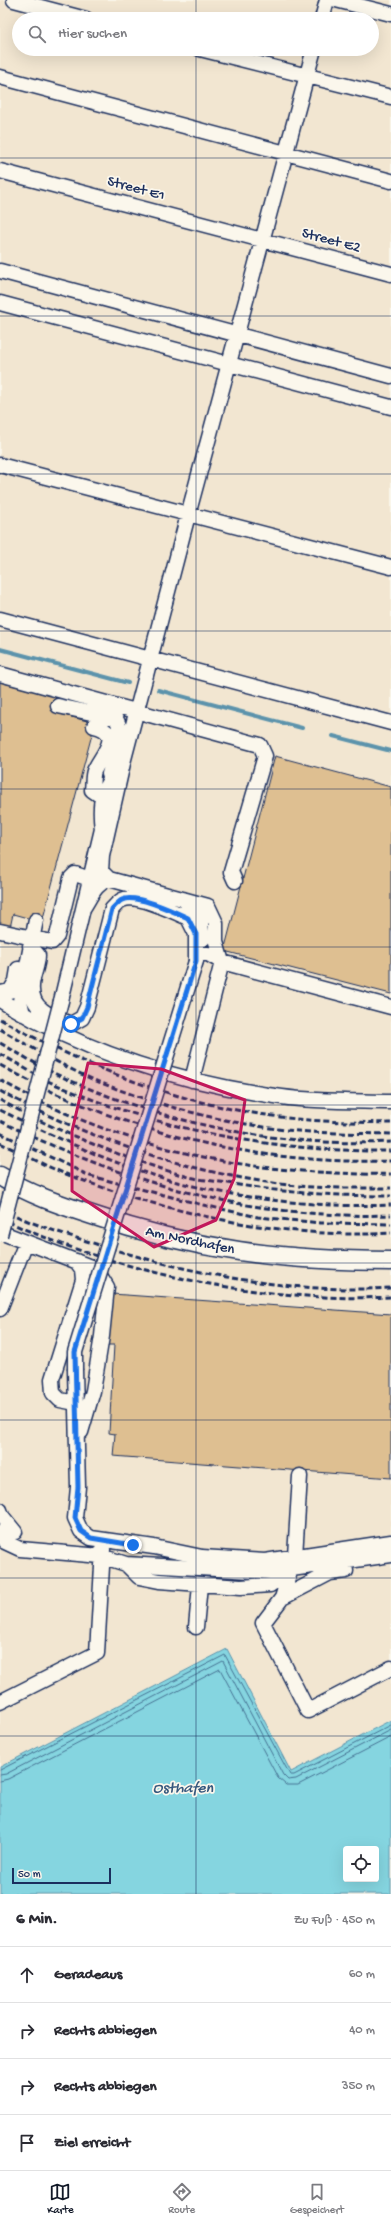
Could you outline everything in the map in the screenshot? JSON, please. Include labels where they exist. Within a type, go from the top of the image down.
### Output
[{"type":"main road","name":"Am Nordhafen","points":[[0,1176],[63,1206],[126,1227],[187,1243],[258,1254],[328,1261],[391,1261]]},
{"type":"lane","points":[[14,0],[59,12]]},
{"type":"lane","points":[[324,12],[327,0]]},
{"type":"lane","points":[[336,0],[391,14]]},
{"type":"lane","points":[[226,56],[306,77],[320,78],[391,97]]},
{"type":"lane","points":[[109,879],[102,871],[102,856],[124,759],[188,514],[312,56]]},
{"type":"lane","points":[[0,77],[391,181]]},
{"type":"lane","name":"Street E1","points":[[0,171],[263,240]]},
{"type":"lane","name":"Street E2","points":[[263,240],[391,274]]},
{"type":"lane","points":[[0,271],[391,376]]},
{"type":"lane","points":[[0,303],[391,407]]},
{"type":"lane","points":[[0,465],[391,567]]},
{"type":"lane","points":[[0,619],[391,723]]},
{"type":"lane","points":[[0,674],[260,745],[265,756],[231,872],[235,881]]},
{"type":"lane","points":[[58,706],[114,718],[120,724],[121,734],[99,809],[102,829],[80,928],[0,1234],[26,1242],[96,1269],[107,1287],[102,1336],[93,1391],[76,1445]]},
{"type":"lane","points":[[94,726],[102,728],[109,736],[109,748],[93,773],[92,790],[104,790]]},
{"type":"lane","points":[[104,790],[124,759]]},
{"type":"lane","points":[[0,993],[10,991],[16,981],[20,959],[31,942],[49,934],[55,925],[69,869],[79,866],[91,874]]},
{"type":"lane","points":[[84,907],[94,890],[102,881],[109,879],[208,906],[216,923],[216,942],[222,962],[192,1080]]},
{"type":"lane","points":[[0,931],[31,942],[38,955],[38,967],[32,986],[36,1003],[46,1014],[71,1024],[82,1018],[87,1007],[112,909],[122,900],[134,899],[165,907],[188,918],[196,934],[198,958]]},
{"type":"lane","points":[[183,899],[200,916],[204,944],[198,958],[75,1352],[78,1487],[75,1518],[81,1531],[91,1538],[105,1542],[154,1548],[202,1557],[293,1563],[391,1555]]},
{"type":"lane","points":[[22,1014],[20,1001],[36,920]]},
{"type":"lane","points":[[198,958],[208,954],[222,962],[391,1007]]},
{"type":"lane","points":[[0,1000],[22,1014],[73,1040],[142,1067],[192,1080],[283,1098],[391,1102]]},
{"type":"lane","points":[[0,1309],[26,1242]]},
{"type":"lane","points":[[76,1261],[82,1269],[83,1280],[52,1380],[53,1393],[60,1400],[76,1402]]},
{"type":"lane","points":[[300,1476],[293,1563],[282,1598],[263,1623],[308,1711],[391,1668]]},
{"type":"lane","points":[[0,1510],[2,1516],[15,1532]]},
{"type":"lane","points":[[0,1532],[5,1542],[20,1550],[101,1556],[126,1564],[270,1572],[293,1563],[391,1542]]},
{"type":"lane","points":[[0,1702],[97,1653],[101,1556],[105,1542]]},
{"type":"lane","points":[[126,1564],[139,1577],[200,1585],[259,1587],[270,1585],[293,1563]]},
{"type":"lane","points":[[282,1598],[330,1573],[391,1564]]},
{"type":"lane","points":[[196,1627],[200,1585]]},
{"type":"highlighted area","points":[[88,1063],[161,1069],[245,1100],[234,1179],[216,1220],[154,1247],[72,1191],[72,1131]]},
{"type":"shaded area","points":[[0,0],[391,0],[391,1720],[291,1772],[227,1649],[0,1767]]},
{"type":"water","name":"Osthafen","points":[[227,1649],[291,1772],[391,1720],[391,1894],[0,1894],[0,1767]]},
{"type":"building","points":[[0,682],[61,698],[56,713],[95,723],[42,922],[13,914],[10,928],[0,925]]},
{"type":"building","points":[[275,756],[391,787],[391,994],[224,951]]},
{"type":"building","points":[[112,1294],[391,1314],[391,1478],[113,1456],[115,1434],[109,1433],[114,1345],[108,1345]]},
{"type":"waterway","points":[[0,649],[128,683]]},
{"type":"waterway","points":[[158,690],[302,728]]},
{"type":"waterway","points":[[333,736],[391,751]]},
{"type":"railway","points":[[0,1019],[65,1053],[98,1067],[132,1081],[201,1102],[237,1110],[288,1118],[391,1123]]},
{"type":"railway","points":[[0,1029],[77,1072],[123,1091],[183,1110],[244,1124],[296,1131],[391,1134]]},
{"type":"railway","points":[[0,1043],[56,1074],[95,1091],[135,1106],[177,1118],[262,1136],[305,1141],[348,1143],[391,1142]]},
{"type":"railway","points":[[0,1054],[50,1082],[91,1099],[174,1125],[217,1135],[260,1142],[303,1147],[391,1151]]},
{"type":"railway","points":[[0,1065],[45,1089],[92,1109],[140,1126],[189,1140],[239,1150],[289,1157],[340,1161],[391,1161]]},
{"type":"railway","points":[[0,1080],[37,1100],[113,1132],[192,1155],[233,1163],[315,1172],[391,1174]]},
{"type":"railway","points":[[0,1091],[64,1123],[132,1149],[203,1169],[238,1177],[287,1185],[332,1188],[391,1188]]},
{"type":"railway","points":[[0,1100],[92,1144],[117,1154],[189,1177],[289,1192],[329,1195],[391,1196]]},
{"type":"railway","points":[[0,1110],[109,1160],[177,1182],[230,1194],[310,1204],[364,1206],[391,1205]]},
{"type":"railway","points":[[0,1121],[46,1143],[93,1162],[141,1179],[190,1193],[239,1204],[289,1211],[340,1215],[391,1215]]},
{"type":"railway","points":[[0,1133],[90,1176],[203,1205],[258,1217],[321,1223],[391,1224]]},
{"type":"railway","points":[[0,1143],[66,1174],[104,1188],[184,1211],[226,1220],[310,1232],[351,1234],[391,1233]]},
{"type":"railway","points":[[0,1208],[35,1224],[72,1236],[132,1255],[205,1273],[242,1280],[316,1288],[391,1288]]},
{"type":"railway","points":[[0,1218],[45,1237],[92,1254],[141,1269],[191,1280],[242,1289],[292,1295],[342,1298],[391,1297]]},
{"type":"route","points":[[71,1024],[82,1018],[87,1007],[112,909],[122,900],[134,899],[165,907],[188,918],[196,934],[198,944],[196,961],[75,1352],[77,1386],[78,1487],[75,1518],[81,1531],[91,1538],[105,1542],[133,1545]]}]
